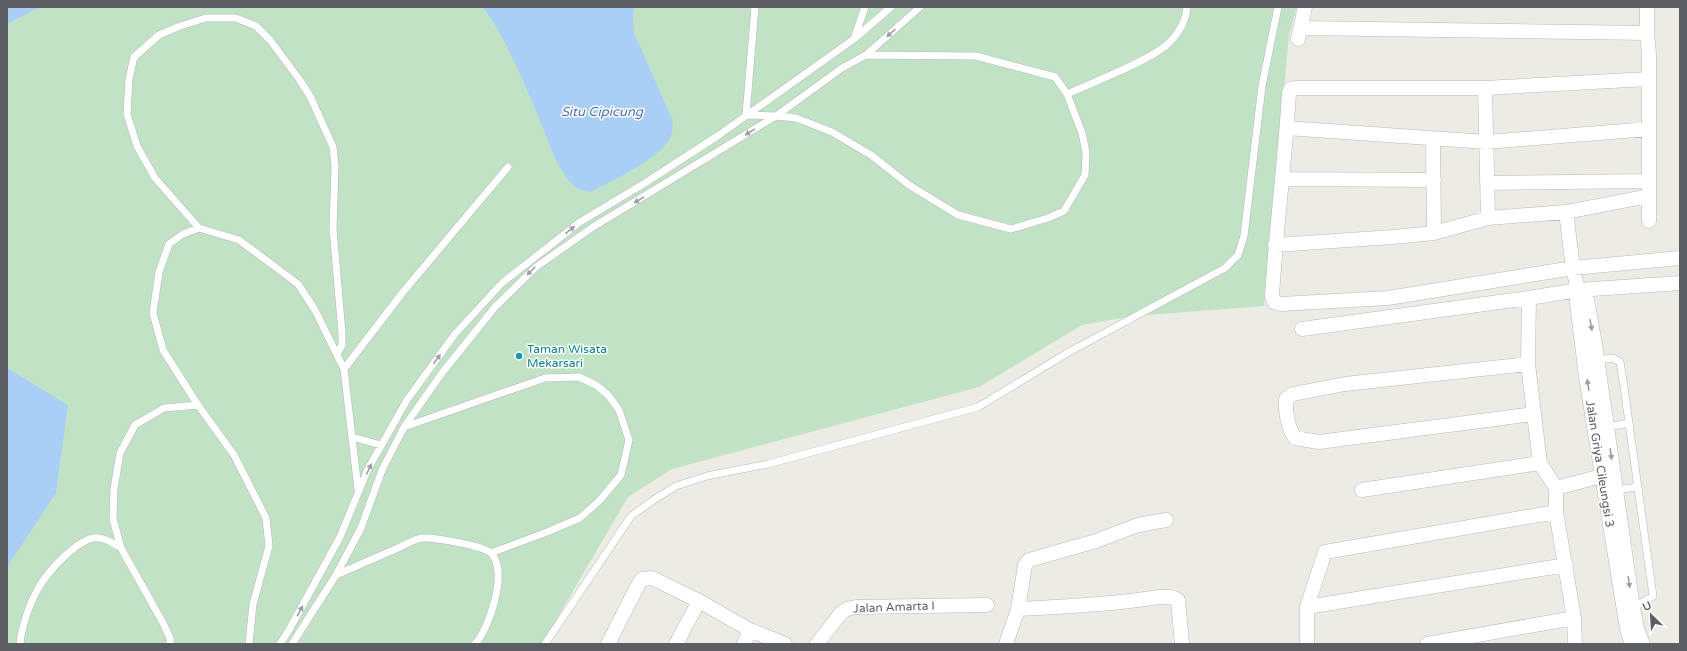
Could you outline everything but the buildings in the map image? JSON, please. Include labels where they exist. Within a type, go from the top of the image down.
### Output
[{"type":"street","points":[[1305,7],[1299,33],[1647,33]]},
{"type":"street","points":[[1647,7],[1649,54],[1649,221]]},
{"type":"street","points":[[1649,79],[1485,88],[1291,89],[1289,93],[1283,179],[1275,245],[1272,296],[1274,302],[1281,304],[1388,298],[1576,278],[1680,258]]},
{"type":"street","points":[[1485,88],[1488,218]]},
{"type":"street","points":[[1287,128],[1486,142],[1649,130]]},
{"type":"street","points":[[1433,139],[1434,233]]},
{"type":"street","points":[[1283,179],[1434,180]]},
{"type":"street","points":[[1486,183],[1649,181]]},
{"type":"street","points":[[1275,245],[1434,233],[1488,218],[1566,212],[1649,196]]},
{"type":"street","name":"Jalan Griya Cileungsi 3","points":[[1566,212],[1576,278],[1577,303],[1602,476],[1610,491],[1628,608],[1627,629],[1632,644]]},
{"type":"street","points":[[1576,278],[1587,300],[1597,360],[1607,427],[1610,491]]},
{"type":"street","points":[[1302,329],[1529,298],[1576,278],[1680,283]]},
{"type":"street","points":[[1529,298],[1528,364],[1540,463],[1556,488],[1556,512],[1566,565],[1574,618],[1576,644]]},
{"type":"street","points":[[1528,364],[1345,384],[1293,394],[1286,399],[1286,405],[1292,433],[1295,438],[1319,442],[1534,414]]},
{"type":"street","points":[[1362,490],[1540,463]]},
{"type":"street","points":[[1556,488],[1602,476]]},
{"type":"street","points":[[1307,644],[1307,607],[1325,552],[1556,512]]},
{"type":"street","points":[[1006,644],[1018,609],[1025,565],[1030,560],[1096,540],[1138,525],[1166,520]]},
{"type":"street","points":[[1307,607],[1566,565]]},
{"type":"street","points":[[608,644],[642,579],[652,578],[699,601],[750,630],[785,644]]},
{"type":"street","points":[[1018,609],[1110,604],[1174,597],[1178,600],[1182,644]]},
{"type":"street","points":[[676,644],[699,601]]},
{"type":"street","name":"Jalan Amarta I","points":[[817,644],[841,613],[847,609],[856,607],[987,605]]},
{"type":"street","points":[[1628,608],[1644,644]]},
{"type":"street","points":[[1427,644],[1574,618]]},
{"type":"street","points":[[744,644],[750,630]]},
{"type":"lane","points":[[746,116],[755,7]]},
{"type":"lane","points":[[854,39],[865,7]]},
{"type":"lane","points":[[280,644],[340,537],[368,469],[406,400],[455,334],[502,283],[580,222],[645,183],[746,116],[854,39],[891,7]]},
{"type":"lane","points":[[292,644],[336,575],[361,528],[382,470],[404,427],[442,373],[495,307],[536,267],[593,227],[776,116],[842,68],[866,56],[920,7]]},
{"type":"lane","points":[[1067,94],[1161,50],[1181,29],[1187,7]]},
{"type":"lane","points":[[545,644],[631,516],[655,498],[676,486],[707,476],[768,464],[978,407],[1069,352],[1225,268],[1238,255],[1244,236],[1262,86],[1278,7]]},
{"type":"lane","points":[[337,354],[342,345],[342,333],[332,229],[335,166],[333,147],[310,96],[270,40],[256,26],[236,18],[206,18],[180,26],[159,35],[134,57],[129,78],[127,114],[137,146],[155,178],[200,228],[239,240],[298,284],[316,310],[344,369],[358,481],[358,494]]},
{"type":"lane","points":[[746,116],[796,118],[832,132],[872,155],[909,185],[958,215],[1011,229],[1048,218],[1064,211],[1085,175],[1086,152],[1082,133],[1067,94],[1055,77],[976,56],[866,56]]},
{"type":"lane","points":[[344,369],[403,292],[508,167]]},
{"type":"lane","points":[[200,228],[183,234],[169,244],[159,272],[153,313],[163,350],[198,405],[234,455],[266,518],[268,546],[253,604],[249,644]]},
{"type":"lane","points":[[1597,360],[1613,358],[1620,362],[1653,596],[1628,608]]},
{"type":"lane","points":[[404,427],[545,378],[564,376],[579,377],[596,385],[609,396],[619,410],[628,440],[622,475],[600,500],[580,518],[491,553]]},
{"type":"lane","points":[[170,644],[170,638],[163,623],[121,548],[113,519],[114,489],[120,453],[135,425],[164,408],[198,405]]},
{"type":"lane","points":[[1607,427],[1629,423]]},
{"type":"lane","points":[[352,437],[381,445]]},
{"type":"lane","points":[[1610,491],[1638,487]]},
{"type":"lane","points":[[20,644],[23,626],[38,588],[64,556],[79,544],[94,538],[109,540],[121,548]]},
{"type":"lane","points":[[336,575],[422,538],[450,541],[480,548],[491,553],[498,565],[498,588],[482,637],[475,644]]},
{"type":"green space","name":"Taman Wisata Mekarsari","points":[[7,7],[1297,7],[1289,35],[1264,306],[1134,316],[1082,325],[979,387],[672,469],[628,497],[542,644],[7,644]]},
{"type":"water","points":[[7,7],[40,7],[7,24]]},
{"type":"water","name":"Situ Cipicung","points":[[483,7],[635,7],[633,13],[634,33],[673,121],[672,134],[665,145],[647,161],[636,168],[591,192],[581,190],[574,186],[566,177],[552,152],[514,60]]},
{"type":"water","points":[[7,368],[68,405],[56,493],[7,567]]},
{"type":"place","name":"Taman Wisata Mekarsari","points":[[519,356]]}]
